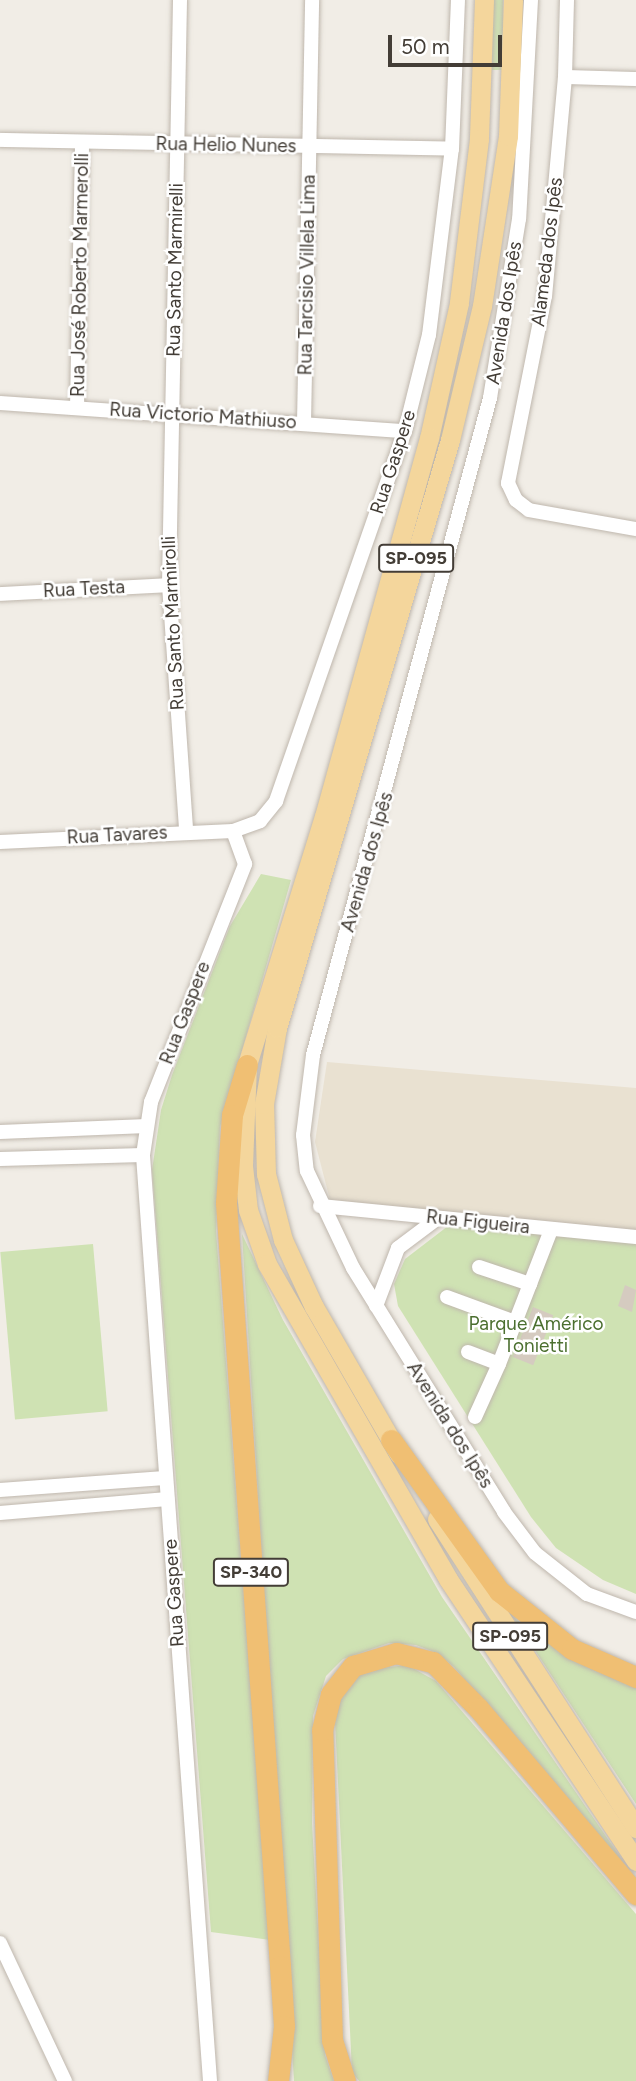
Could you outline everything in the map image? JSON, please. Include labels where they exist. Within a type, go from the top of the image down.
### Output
[{"type":"highway","name":"SP-340","points":[[247,1065],[232,1115],[226,1203],[284,2026],[278,2081]]},
{"type":"highway","points":[[391,1440],[499,1591],[572,1649],[636,1677]]},
{"type":"highway","points":[[345,2081],[332,2040],[323,1730],[331,1694],[353,1666],[396,1653],[433,1662],[479,1709],[636,1894]]},
{"type":"main road","name":"SP-095","points":[[484,0],[470,228],[429,438],[324,816],[247,1065],[243,1166],[248,1210],[267,1264],[448,1579],[636,1861]]},
{"type":"main road","name":"SP-095","points":[[513,0],[508,136],[482,306],[450,440],[277,1028],[264,1104],[266,1174],[283,1240],[314,1307],[470,1576],[636,1828]]},
{"type":"street","name":"Rua Santo Marmirelli","points":[[173,414],[180,0]]},
{"type":"street","name":"Rua Tarcisio Villela Lima","points":[[304,423],[312,0]]},
{"type":"street","name":"Rua Gaspere","points":[[210,2081],[165,1478],[144,1155],[147,1125],[151,1102],[245,864],[233,831],[260,821],[276,801],[405,431],[429,335],[452,149],[458,0]]},
{"type":"street","name":"Avenida dos Ipês","points":[[531,0],[520,219],[490,398],[306,1098],[303,1135],[307,1171],[320,1206],[376,1306],[504,1512],[535,1553],[587,1594],[636,1612]]},
{"type":"street","name":"Alameda dos Ipês","points":[[567,0],[565,77],[545,296],[508,483],[516,500],[529,510],[636,529]]},
{"type":"street","points":[[565,77],[636,79]]},
{"type":"street","name":"Rua Helio Nunes","points":[[0,140],[452,149]]},
{"type":"street","name":"Rua José Roberto Marmerolli","points":[[77,407],[82,142]]},
{"type":"street","name":"Rua Victorio Mathiuso","points":[[0,402],[405,431]]},
{"type":"street","name":"Rua Santo Marmirolli","points":[[173,414],[168,463],[169,585],[186,831]]},
{"type":"street","name":"Rua Testa","points":[[0,594],[169,585]]},
{"type":"street","name":"Rua Tavares","points":[[0,842],[186,831],[233,831]]},
{"type":"street","points":[[0,1132],[147,1125]]},
{"type":"street","points":[[0,1159],[144,1155]]},
{"type":"street","name":"Rua Figueira","points":[[320,1206],[636,1237]]},
{"type":"street","points":[[376,1306],[398,1248],[438,1218]]},
{"type":"street","points":[[475,1417],[499,1364],[551,1230]]},
{"type":"street","points":[[479,1267],[530,1284]]},
{"type":"street","points":[[447,1297],[515,1322]]},
{"type":"street","points":[[468,1352],[499,1364]]},
{"type":"street","points":[[0,1490],[165,1478]]},
{"type":"street","points":[[0,1513],[167,1499]]},
{"type":"street","points":[[0,1943],[65,2081]]},
{"type":"shaded area","points":[[327,1062],[636,1088],[636,1234],[331,1204],[315,1142]]},
{"type":"green space","points":[[492,0],[503,0],[503,70],[492,70]]},
{"type":"green space","points":[[261,874],[291,880],[220,1127],[216,1231],[270,1940],[211,1932],[152,1170],[161,1110],[172,1075],[230,926]]},
{"type":"green space","name":"Parque Américo Tonietti","points":[[448,1226],[636,1242],[636,1594],[603,1580],[556,1548],[531,1517],[398,1306],[394,1284],[405,1259]]},
{"type":"green space","points":[[242,1234],[283,1320],[442,1597],[636,1880],[454,1667],[437,1653],[416,1645],[389,1643],[343,1659],[326,1676],[313,1716],[312,1823],[325,2055],[334,2081],[294,2081]]},
{"type":"green space","points":[[93,1244],[108,1411],[15,1419],[0,1252]]},
{"type":"green space","points":[[513,1617],[543,1639],[636,1685],[636,1804]]},
{"type":"green space","points":[[407,1665],[436,1681],[636,1914],[636,2081],[359,2081],[352,2072],[335,1721],[338,1701],[357,1677],[372,1669]]},
{"type":"building","points":[[625,1285],[636,1290],[632,1312],[618,1306]]},
{"type":"building","points":[[533,1307],[553,1315],[533,1365],[513,1357]]}]
